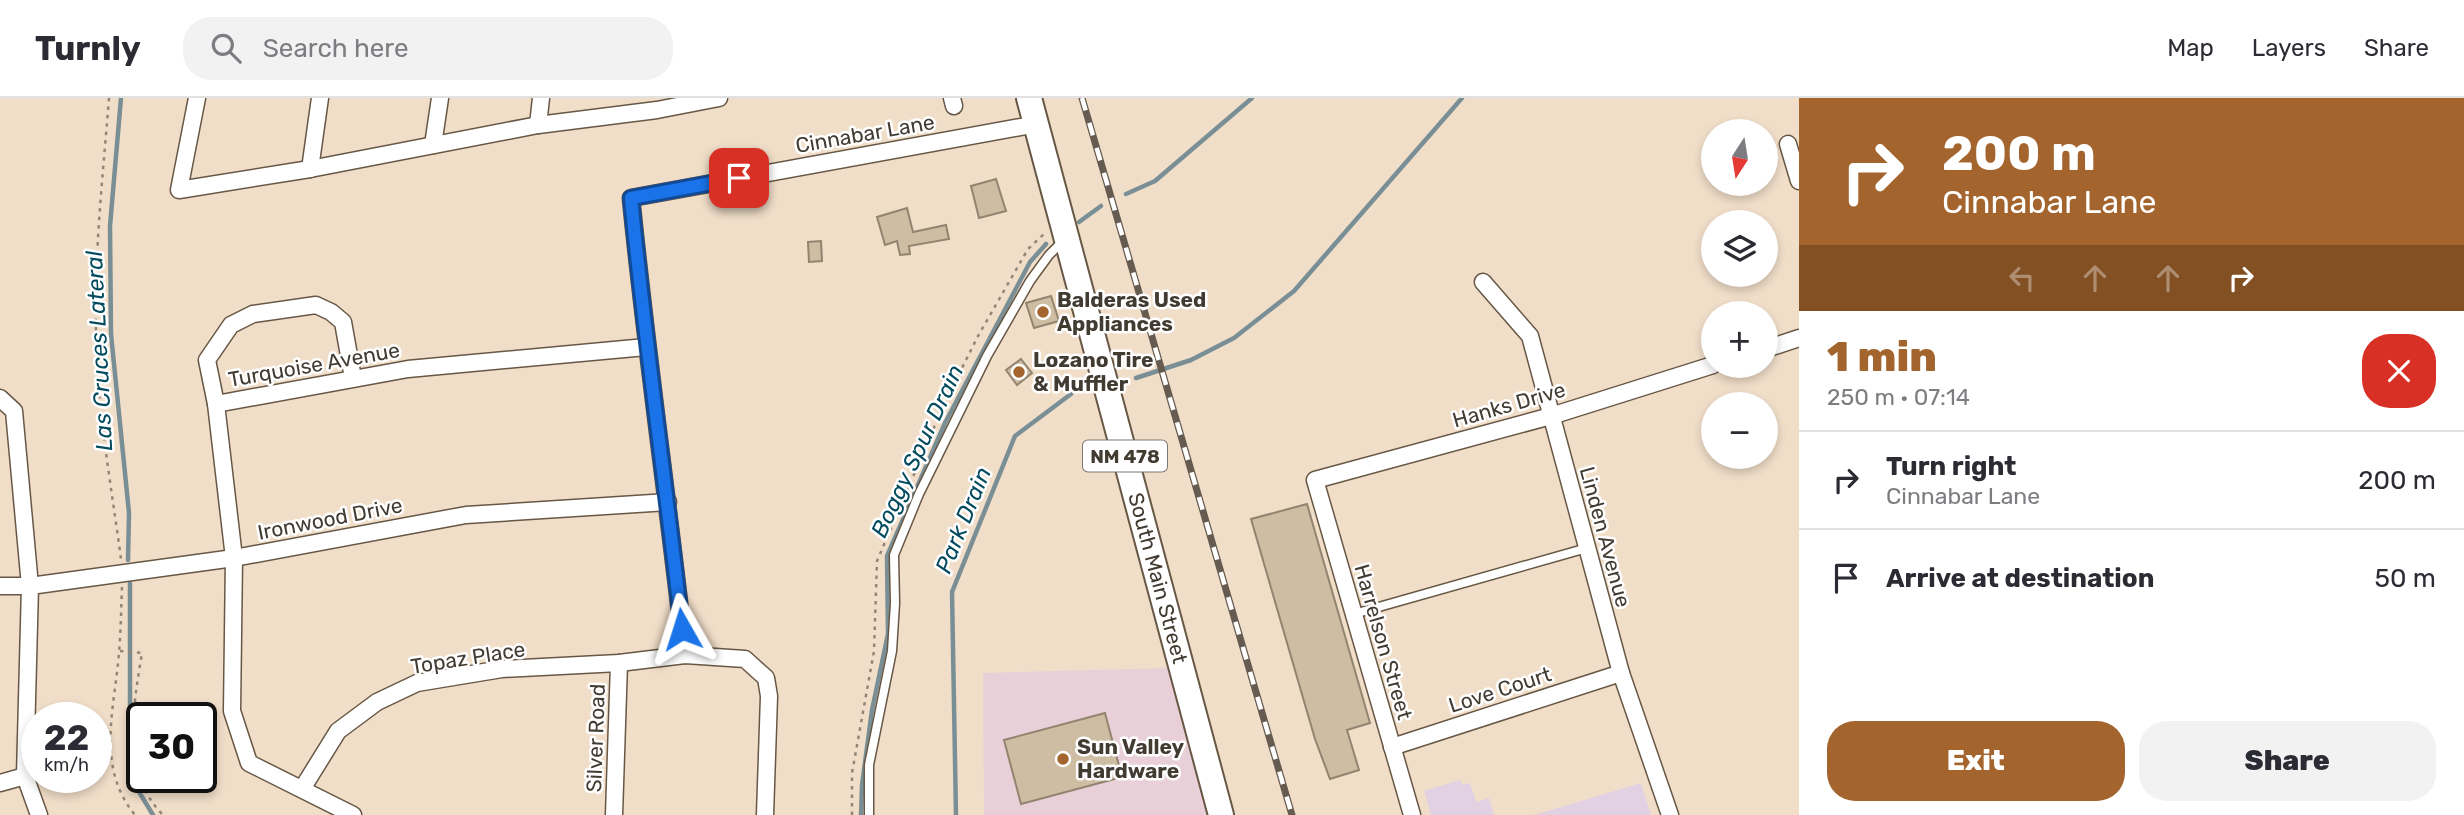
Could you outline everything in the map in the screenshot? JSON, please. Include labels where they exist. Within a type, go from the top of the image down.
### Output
[{"type":"main road","name":"South Main Street","points":[[1029,98],[1221,815]]},
{"type":"street","points":[[197,98],[179,190],[310,169],[658,104],[719,98]]},
{"type":"street","points":[[310,169],[320,98]]},
{"type":"street","points":[[433,145],[440,98]]},
{"type":"street","points":[[538,125],[541,98]]},
{"type":"street","name":"Cinnabar Lane","points":[[685,655],[668,502],[646,347],[631,198],[1037,124]]},
{"type":"street","points":[[1788,144],[1799,181]]},
{"type":"street","name":"Linden Avenue","points":[[1483,282],[1530,335],[1621,673],[1670,815]]},
{"type":"street","points":[[216,404],[207,360],[231,325],[253,314],[316,305],[331,312],[342,322],[354,378]]},
{"type":"street","points":[[1778,345],[1799,338]]},
{"type":"street","name":"Turquoise Avenue","points":[[353,815],[249,763],[232,711],[234,558],[216,404],[354,378],[452,364],[646,347]]},
{"type":"street","name":"Hanks Drive","points":[[1315,480],[1550,416],[1701,369]]},
{"type":"street","points":[[0,398],[14,411],[30,586],[26,702]]},
{"type":"street","name":"Harrelson Street","points":[[1315,480],[1412,815]]},
{"type":"street","name":"Ironwood Drive","points":[[0,586],[30,586],[234,558],[466,515],[668,502]]},
{"type":"street","points":[[685,655],[745,659],[766,678],[769,696],[765,815]]},
{"type":"street","name":"Topaz Place","points":[[302,789],[338,731],[377,702],[417,683],[502,669],[619,663],[685,655]]},
{"type":"street","name":"Silver Road","points":[[614,815],[619,663]]},
{"type":"street","name":"Love Court","points":[[1392,747],[1621,673]]},
{"type":"street","points":[[0,783],[21,777]]},
{"type":"street","points":[[31,793],[39,815]]},
{"type":"lane","points":[[869,815],[869,765],[892,651],[897,546],[919,494],[988,356],[1030,281],[1049,254],[1067,238]]},
{"type":"lane","points":[[1353,614],[1587,548]]},
{"type":"path","points":[[109,98],[97,255],[96,332],[102,423],[123,573],[120,651],[109,740],[112,766],[126,804],[135,815]]},
{"type":"path","points":[[120,651],[142,653],[134,717],[134,759],[145,793],[163,815]]},
{"type":"shaded area","points":[[1168,668],[1208,815],[984,815],[983,673]]},
{"type":"shaded area","points":[[1460,780],[1462,785],[1470,783],[1476,802],[1489,798],[1494,815],[1431,815],[1424,791]]},
{"type":"shaded area","points":[[1641,783],[1651,815],[1534,815]]},
{"type":"building","points":[[996,179],[1006,211],[979,218],[971,186]]},
{"type":"building","points":[[907,208],[913,232],[946,225],[949,239],[909,246],[910,254],[900,255],[897,241],[885,245],[877,217]]},
{"type":"building","points":[[821,241],[822,261],[809,262],[808,242]]},
{"type":"building","name":"Balderas Used Appliances","points":[[1051,296],[1059,321],[1034,328],[1026,303]]},
{"type":"building","name":"Lozano Tire & Muffler","points":[[1021,359],[1032,373],[1017,385],[1006,370]]},
{"type":"building","points":[[1307,504],[1370,723],[1347,730],[1359,770],[1330,779],[1315,739],[1251,519]]},
{"type":"building","name":"Sun Valley Hardware","points":[[1105,713],[1122,777],[1021,804],[1004,740]]},
{"type":"waterway","name":"Las Cruces Lateral","points":[[121,98],[110,226],[111,334],[129,513],[128,560]]},
{"type":"waterway","name":"Boggy Spur Drain","points":[[1126,194],[1155,181],[1252,98]]},
{"type":"waterway","name":"Park Drain","points":[[1136,378],[1191,360],[1234,338],[1294,291],[1462,98]]},
{"type":"waterway","name":"Boggy Spur Drain","points":[[1079,222],[1101,206]]},
{"type":"waterway","name":"Boggy Spur Drain","points":[[861,815],[862,785],[872,710],[888,634],[887,556],[945,423],[1030,262],[1046,244]]},
{"type":"waterway","name":"Park Drain","points":[[956,815],[952,592],[1015,436],[1071,394]]},
{"type":"waterway","name":"Las Cruces Lateral","points":[[130,583],[130,777],[153,815]]},
{"type":"railway","points":[[1082,98],[1292,815]]},
{"type":"place","name":"Balderas Used Appliances","points":[[1043,312]]},
{"type":"place","name":"Lozano Tire & Muffler","points":[[1019,372]]},
{"type":"place","name":"Sun Valley Hardware","points":[[1063,759]]},
{"type":"route","points":[[682,629],[668,502],[646,347],[631,198],[739,178]]}]
